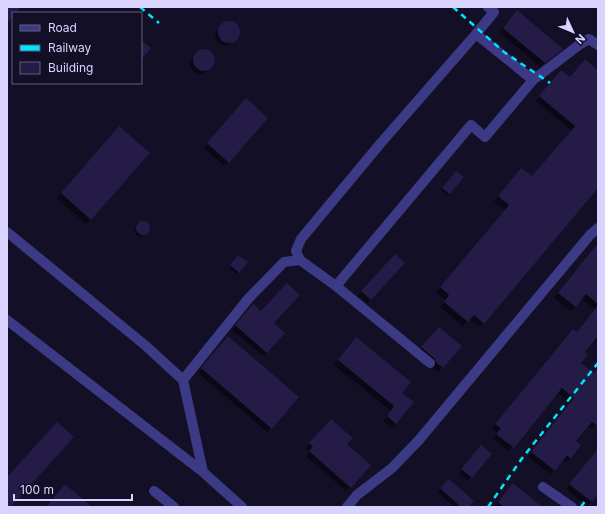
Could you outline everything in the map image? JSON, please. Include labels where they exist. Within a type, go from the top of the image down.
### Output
[{"type":"street","points":[[430,363],[336,286],[300,260],[296,251],[300,239],[494,12],[488,7]]},
{"type":"street","points":[[476,34],[533,80]]},
{"type":"street","points":[[336,286],[471,124],[484,137],[533,80],[589,39],[598,45]]},
{"type":"street","points":[[346,507],[357,495],[392,468],[419,440],[590,235],[598,228]]},
{"type":"street","points":[[7,232],[146,346],[183,380],[203,472]]},
{"type":"street","points":[[183,380],[248,299],[284,262],[300,260]]},
{"type":"street","points":[[7,320],[203,472],[242,507]]},
{"type":"street","points":[[543,487],[572,507]]},
{"type":"street","points":[[154,491],[174,507]]},
{"type":"building","points":[[7,7],[21,7],[17,12],[12,12],[12,17],[7,23]]},
{"type":"building","points":[[517,10],[563,49],[545,63],[503,28]]},
{"type":"building","points":[[229,21],[237,24],[240,32],[237,40],[229,43],[221,40],[218,32],[221,24]]},
{"type":"building","points":[[142,41],[151,48],[142,59]]},
{"type":"building","points":[[204,49],[212,52],[215,60],[212,68],[204,71],[196,68],[193,60],[196,52]]},
{"type":"building","points":[[585,59],[598,70],[598,188],[484,324],[474,315],[468,322],[444,302],[449,295],[440,287],[509,205],[498,196],[521,168],[532,176],[575,126],[539,96],[561,70],[570,77]]},
{"type":"building","points":[[246,98],[268,118],[229,163],[207,143]]},
{"type":"building","points":[[119,126],[150,153],[91,220],[61,193]]},
{"type":"building","points":[[456,171],[464,177],[450,194],[442,188]]},
{"type":"building","points":[[143,221],[148,223],[150,228],[148,233],[143,235],[138,233],[136,228],[138,223]]},
{"type":"building","points":[[598,243],[598,304],[586,294],[576,307],[558,293]]},
{"type":"building","points":[[395,254],[405,263],[371,300],[361,291]]},
{"type":"building","points":[[238,255],[248,262],[239,273],[230,265]]},
{"type":"building","points":[[287,283],[300,295],[274,323],[285,333],[267,353],[235,325],[253,304],[261,311]]},
{"type":"building","points":[[598,305],[598,336],[585,352],[588,354],[581,363],[594,373],[598,368],[598,426],[592,422],[576,441],[581,445],[571,459],[567,455],[555,471],[531,452],[574,398],[562,388],[514,448],[496,434],[501,428],[495,424],[573,329],[577,332]]},
{"type":"building","points":[[439,327],[462,346],[443,368],[421,347]]},
{"type":"building","points":[[228,336],[299,397],[272,429],[201,368]]},
{"type":"building","points":[[356,337],[411,382],[402,393],[414,402],[396,424],[387,416],[394,406],[338,360]]},
{"type":"building","points":[[331,419],[353,438],[347,444],[371,465],[351,488],[309,451],[313,447],[309,443]]},
{"type":"building","points":[[57,422],[74,437],[11,507],[7,507],[7,477]]},
{"type":"building","points":[[481,445],[492,454],[472,478],[461,469]]},
{"type":"building","points":[[598,449],[598,494],[592,502],[569,484]]},
{"type":"building","points":[[449,479],[474,501],[469,507],[461,507],[440,488]]},
{"type":"building","points":[[513,483],[542,507],[504,507],[498,502]]},
{"type":"building","points":[[65,484],[92,507],[46,507]]},
{"type":"railway","points":[[140,7],[159,23]]},
{"type":"railway","points":[[453,7],[504,52],[550,83]]},
{"type":"railway","points":[[488,507],[523,457],[598,363]]},
{"type":"railway","points":[[581,507],[587,498]]}]
